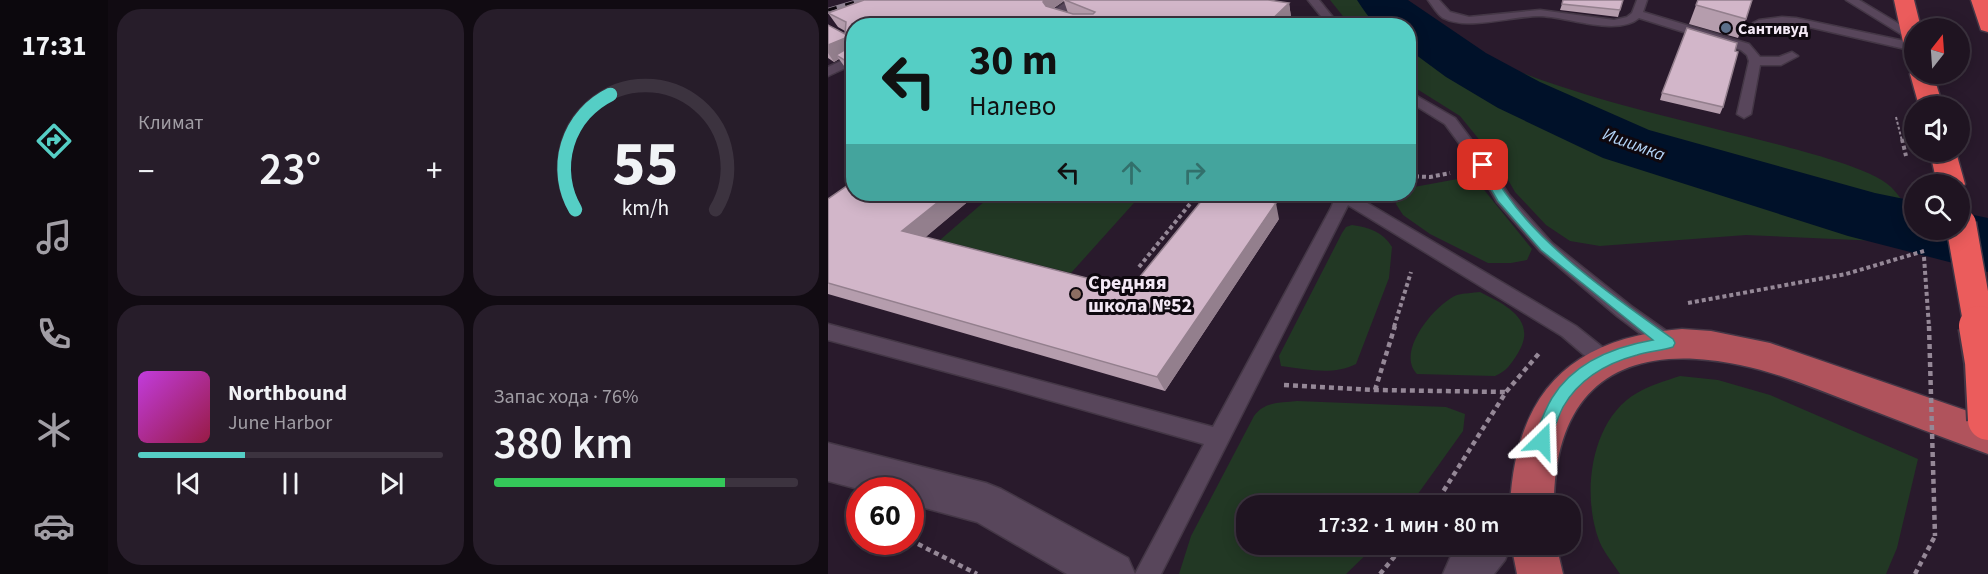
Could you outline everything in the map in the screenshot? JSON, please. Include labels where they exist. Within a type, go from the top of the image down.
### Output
[{"type":"highway","points":[[1981,0],[1988,26]]},
{"type":"highway","points":[[1901,2],[1906,18]]},
{"type":"highway","points":[[1964,240],[1985,362],[1988,420]]},
{"type":"main road","points":[[1529,495],[1542,441],[1558,402],[1581,374],[1604,360],[1638,348],[1668,343],[1721,347],[1780,360],[1988,436]]},
{"type":"main road","points":[[1536,555],[1540,574]]},
{"type":"street","points":[[828,462],[986,504],[1112,574]]},
{"type":"street","points":[[1466,574],[1481,555]]},
{"type":"lane","points":[[1058,18],[1057,16],[1061,10],[1077,0]]},
{"type":"lane","points":[[1313,0],[1328,18]]},
{"type":"lane","points":[[1433,0],[1446,15],[1469,20],[1540,13],[1614,23],[1623,22],[1637,14],[1642,0]]},
{"type":"lane","points":[[1851,0],[1904,35]]},
{"type":"lane","points":[[1637,14],[1745,48],[1753,54],[1755,61],[1744,114]]},
{"type":"lane","points":[[1759,23],[1796,21],[1904,40]]},
{"type":"lane","points":[[1755,61],[1781,61],[1792,56]]},
{"type":"lane","points":[[828,72],[846,63]]},
{"type":"lane","points":[[1416,100],[1450,121],[1483,165],[1503,198],[1546,247],[1624,311],[1668,343]]},
{"type":"lane","points":[[1148,574],[1339,201]]},
{"type":"lane","points":[[1353,201],[1569,330],[1604,360]]},
{"type":"lane","points":[[828,332],[992,375],[1219,439]]},
{"type":"path","points":[[1416,176],[1430,177],[1483,165]]},
{"type":"path","points":[[1139,267],[1192,201]]},
{"type":"path","points":[[1915,574],[1935,536],[1931,351],[1923,240]]},
{"type":"path","points":[[1375,390],[1420,243]]},
{"type":"path","points":[[1686,303],[1846,274],[1924,251]]},
{"type":"path","points":[[1247,384],[1375,390],[1506,392]]},
{"type":"path","points":[[924,547],[977,574]]},
{"type":"path","points":[[1380,574],[1396,555]]},
{"type":"green space","points":[[1330,0],[1391,0],[1412,18],[1344,18]]},
{"type":"green space","points":[[1416,21],[1493,61],[1572,90],[1819,156],[1869,173],[1891,187],[1904,204],[1904,237],[1879,241],[1746,235],[1600,246],[1570,241],[1546,225],[1515,192],[1499,164],[1460,116],[1416,88]]},
{"type":"green space","points":[[1463,178],[1476,180],[1532,249],[1527,260],[1488,263],[1430,234],[1403,215],[1396,204],[1396,201],[1416,201],[1416,187]]},
{"type":"green space","points":[[985,201],[1136,201],[1071,273],[940,240]]},
{"type":"green space","points":[[1352,225],[1375,231],[1392,247],[1389,278],[1356,364],[1328,371],[1281,366],[1279,356],[1342,233],[1346,227]]},
{"type":"green space","points":[[1480,292],[1509,308],[1522,323],[1523,341],[1511,364],[1495,376],[1417,374],[1412,365],[1411,354],[1414,342],[1429,318],[1438,308],[1457,295]]},
{"type":"green space","points":[[1680,376],[1718,380],[1770,395],[1918,459],[1897,548],[1886,574],[1620,574],[1602,547],[1591,507],[1593,463],[1599,441],[1608,422],[1621,405],[1642,390]]},
{"type":"green space","points":[[1297,401],[1446,407],[1465,414],[1463,431],[1417,495],[1236,495],[1236,555],[1366,555],[1346,574],[1179,574],[1191,536],[1254,416],[1268,405]]},
{"type":"building","points":[[864,0],[1044,0],[1046,6],[1073,14],[1093,14],[1095,12],[1065,0],[1268,0],[1289,3],[1273,18],[846,18],[846,22],[828,13]]},
{"type":"building","points":[[1563,0],[1623,0],[1620,10],[1562,4]]},
{"type":"building","points":[[1698,0],[1752,0],[1746,19],[1696,5]]},
{"type":"building","points":[[846,22],[846,49],[845,38],[828,45],[828,25],[845,34]]},
{"type":"building","points":[[1687,28],[1737,43],[1735,51],[1738,52],[1723,107],[1662,93]]},
{"type":"building","points":[[846,49],[846,61],[836,55]]},
{"type":"building","points":[[846,187],[846,201],[939,201],[902,231],[1130,289],[1201,201],[1276,203],[1157,377],[828,283],[828,199]]},
{"type":"waterway","name":"Ишимка","points":[[1382,0],[1389,10],[1400,18]]},
{"type":"waterway","name":"Ишимка","points":[[1416,29],[1466,65],[1519,95],[1626,144],[1874,218],[1904,225]]},
{"type":"waterway","name":"Ишимка","points":[[1966,240],[1988,245]]},
{"type":"railway","points":[[828,10],[862,0]]},
{"type":"place","name":"Сантивуд","points":[[1726,28]]},
{"type":"place","name":"Средняя школа №52","points":[[1076,294]]},
{"type":"route","points":[[1483,165],[1503,198],[1546,247],[1624,311],[1668,343],[1638,348],[1604,360],[1581,374],[1558,402],[1542,441]]}]
